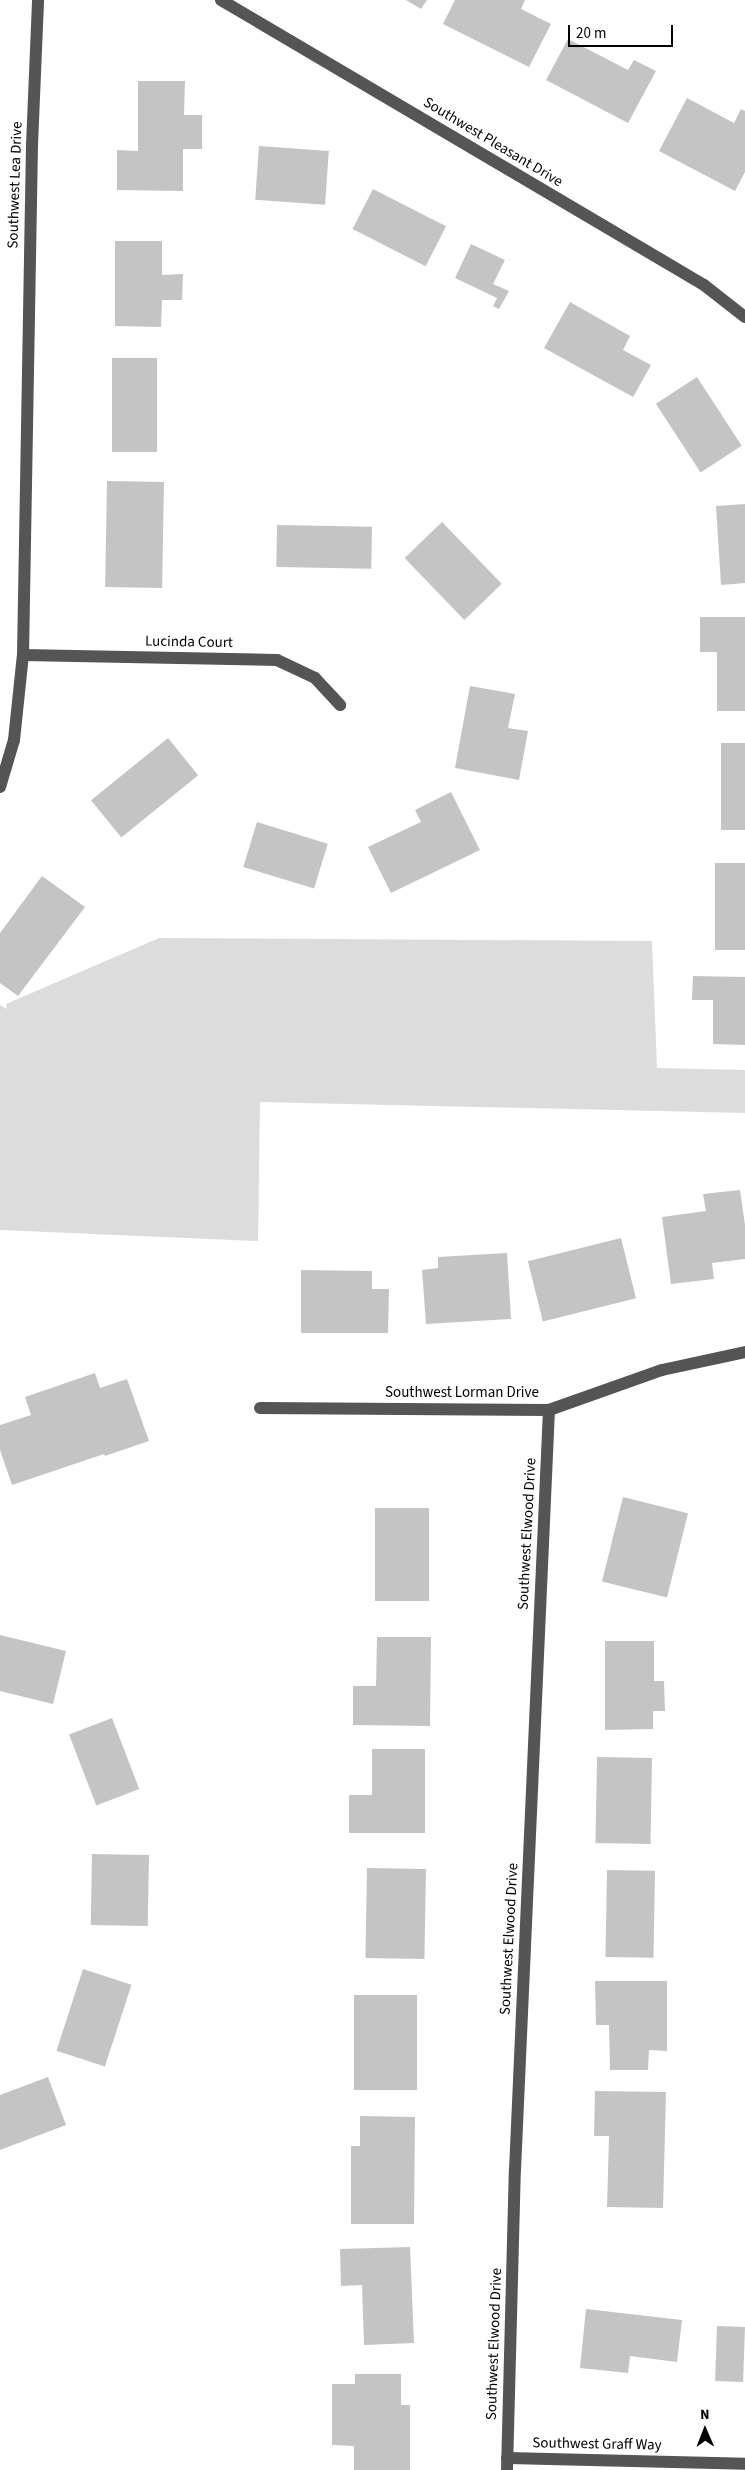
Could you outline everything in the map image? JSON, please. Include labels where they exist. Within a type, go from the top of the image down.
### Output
[{"type":"street","name":"Southwest Lea Drive","points":[[0,788],[14,740],[23,655],[31,175],[38,0]]},
{"type":"street","name":"Southwest Pleasant Drive","points":[[221,0],[704,285],[745,317]]},
{"type":"street","name":"Lucinda Court","points":[[23,655],[277,660],[315,678],[340,705]]},
{"type":"street","name":"Southwest Lorman Drive","points":[[260,1408],[549,1410],[662,1370],[745,1352]]},
{"type":"street","name":"Southwest Elwood Drive","points":[[507,2464],[515,2170],[549,1410]]},
{"type":"street","name":"Southwest Graff Way","points":[[507,2464],[745,2464]]},
{"type":"shaded area","points":[[159,938],[652,941],[657,1068],[745,1070],[745,1113],[260,1102],[258,1241],[0,1230],[0,1005],[7,1009],[6,1004]]},
{"type":"building","points":[[406,0],[427,0],[421,9]]},
{"type":"building","points":[[455,0],[525,0],[521,9],[551,24],[529,67],[443,24]]},
{"type":"building","points":[[568,39],[628,70],[634,60],[656,71],[628,123],[546,80]]},
{"type":"building","points":[[138,81],[185,81],[184,115],[202,115],[202,149],[183,149],[183,191],[117,190],[117,150],[138,151]]},
{"type":"building","points":[[687,98],[734,123],[741,109],[745,111],[745,172],[735,191],[659,151]]},
{"type":"building","points":[[259,146],[329,151],[325,205],[255,200]]},
{"type":"building","points":[[373,189],[446,226],[426,266],[353,229]]},
{"type":"building","points":[[115,241],[162,241],[162,275],[183,274],[182,300],[162,300],[161,327],[115,326]]},
{"type":"building","points":[[471,244],[505,260],[493,284],[509,291],[499,309],[493,306],[497,298],[455,278]]},
{"type":"building","points":[[570,302],[630,336],[623,350],[651,365],[633,397],[544,348]]},
{"type":"building","points":[[112,358],[157,358],[157,452],[112,452]]},
{"type":"building","points":[[697,377],[742,446],[701,472],[656,404]]},
{"type":"building","points":[[107,481],[164,482],[162,588],[105,587]]},
{"type":"building","points":[[745,504],[745,583],[721,585],[716,506]]},
{"type":"building","points":[[442,522],[502,584],[464,620],[405,558]]},
{"type":"building","points":[[277,525],[372,527],[371,569],[276,567]]},
{"type":"building","points":[[700,617],[745,617],[745,711],[717,711],[717,652],[700,652]]},
{"type":"building","points":[[470,686],[515,694],[508,728],[528,731],[519,780],[455,768]]},
{"type":"building","points":[[168,738],[198,775],[121,838],[91,800]]},
{"type":"building","points":[[721,743],[745,743],[745,830],[721,830]]},
{"type":"building","points":[[451,792],[480,850],[391,893],[368,847],[421,822],[415,810]]},
{"type":"building","points":[[257,822],[328,844],[314,889],[243,867]]},
{"type":"building","points":[[715,863],[745,863],[745,950],[715,950]]},
{"type":"building","points":[[42,876],[85,907],[18,996],[0,983],[0,933]]},
{"type":"building","points":[[693,976],[745,977],[745,1045],[713,1044],[713,1000],[692,1000]]},
{"type":"building","points":[[740,1190],[745,1225],[745,1259],[712,1263],[714,1279],[671,1284],[662,1217],[706,1211],[703,1194]]},
{"type":"building","points":[[621,1238],[636,1298],[543,1321],[528,1261]]},
{"type":"building","points":[[507,1253],[511,1319],[426,1324],[422,1270],[438,1268],[438,1257]]},
{"type":"building","points":[[301,1270],[372,1271],[372,1289],[389,1289],[388,1333],[301,1333]]},
{"type":"building","points":[[95,1373],[100,1388],[127,1379],[149,1441],[12,1485],[0,1450],[0,1425],[31,1415],[25,1397]]},
{"type":"building","points":[[623,1497],[688,1513],[667,1598],[602,1581]]},
{"type":"building","points":[[375,1508],[429,1508],[429,1601],[375,1601]]},
{"type":"building","points":[[0,1635],[66,1651],[53,1704],[0,1691]]},
{"type":"building","points":[[377,1637],[431,1637],[430,1726],[353,1725],[353,1686],[376,1686]]},
{"type":"building","points":[[605,1641],[654,1641],[654,1681],[664,1681],[665,1711],[653,1711],[653,1729],[605,1730]]},
{"type":"building","points":[[112,1718],[139,1789],[96,1805],[69,1734]]},
{"type":"building","points":[[372,1749],[425,1749],[425,1833],[349,1833],[349,1795],[372,1795]]},
{"type":"building","points":[[597,1757],[652,1758],[650,1844],[595,1843]]},
{"type":"building","points":[[92,1854],[149,1855],[148,1926],[91,1925]]},
{"type":"building","points":[[367,1868],[426,1869],[424,1959],[365,1958]]},
{"type":"building","points":[[607,1870],[655,1871],[653,1958],[605,1957]]},
{"type":"building","points":[[83,1969],[132,1985],[105,2067],[56,2051]]},
{"type":"building","points":[[595,1981],[667,1981],[667,2051],[649,2050],[648,2070],[610,2070],[609,2025],[596,2025]]},
{"type":"building","points":[[354,1995],[417,1995],[417,2090],[354,2090]]},
{"type":"building","points":[[48,2077],[66,2125],[0,2150],[0,2095]]},
{"type":"building","points":[[595,2091],[666,2092],[663,2208],[607,2207],[609,2136],[594,2136]]},
{"type":"building","points":[[360,2116],[415,2117],[414,2224],[351,2224],[351,2146],[360,2146]]},
{"type":"building","points":[[410,2247],[414,2343],[364,2345],[362,2285],[341,2286],[340,2249]]},
{"type":"building","points":[[586,2309],[682,2320],[677,2362],[630,2356],[628,2373],[580,2368]]},
{"type":"building","points":[[717,2326],[745,2327],[743,2382],[715,2381]]},
{"type":"building","points":[[355,2374],[401,2374],[401,2405],[410,2405],[410,2470],[354,2470],[354,2446],[332,2445],[332,2384],[355,2384]]}]
